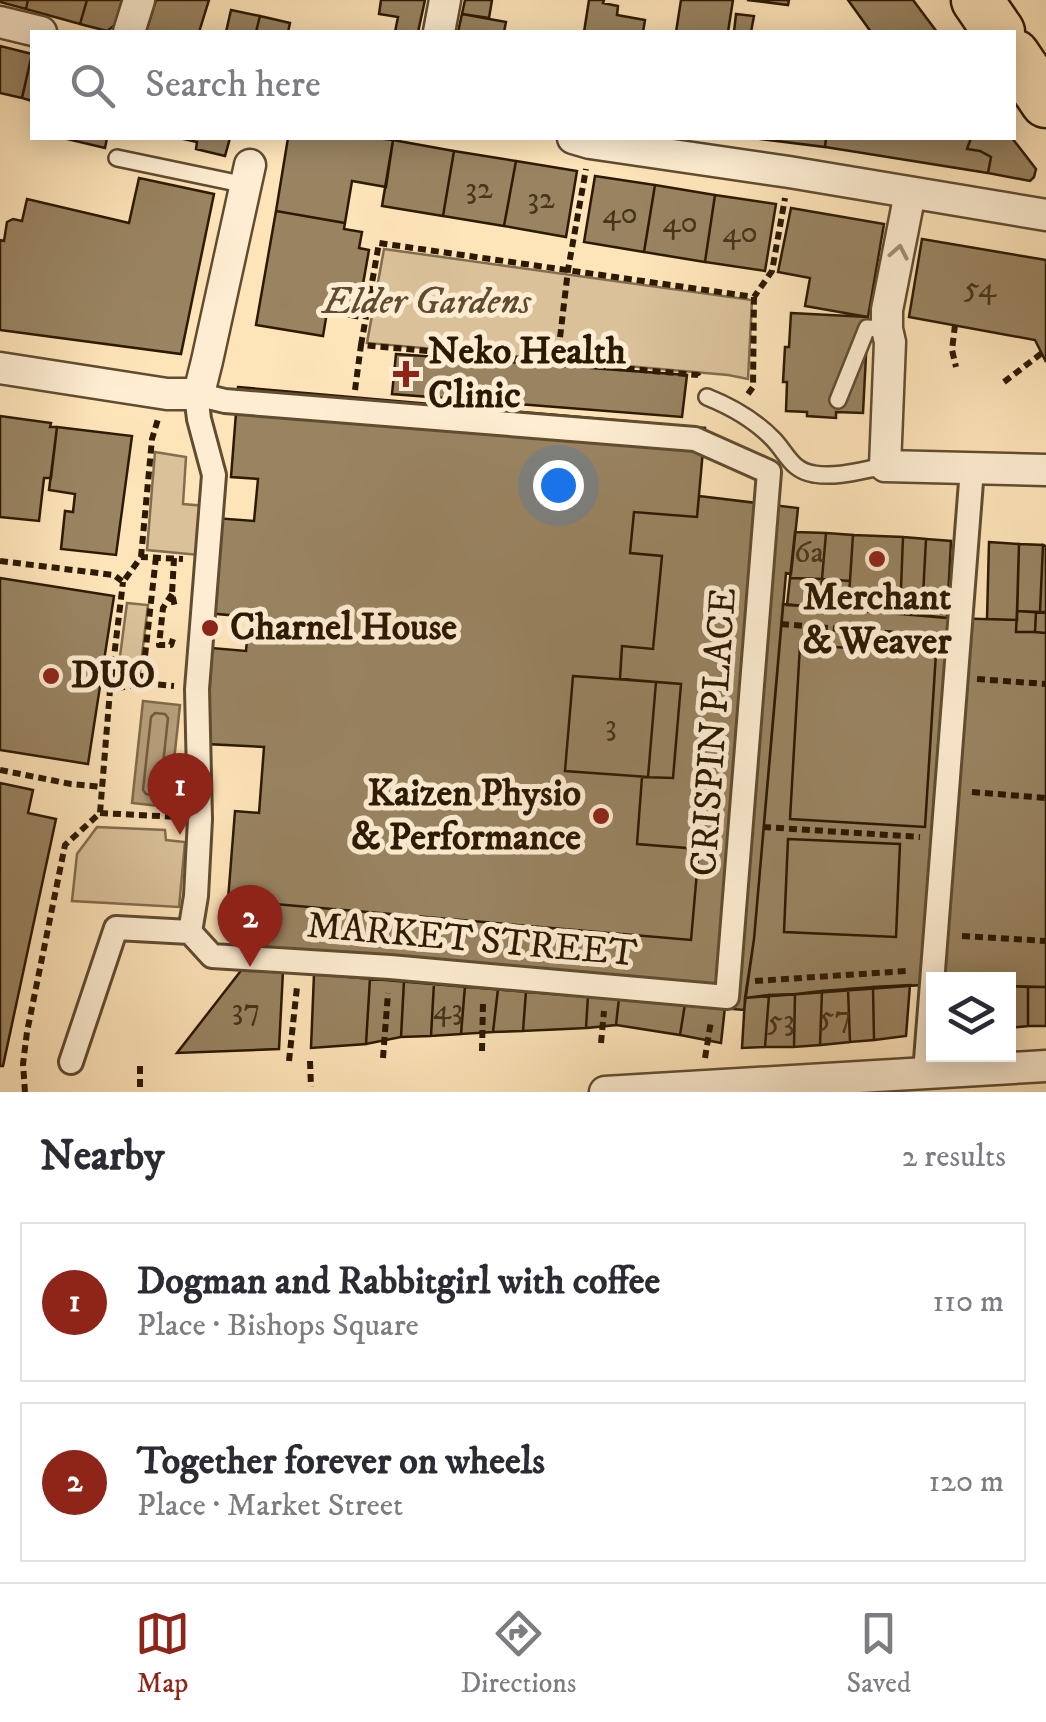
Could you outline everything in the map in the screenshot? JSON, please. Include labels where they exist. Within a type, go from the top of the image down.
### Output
[{"type":"highway","points":[[977,0],[997,30]]},
{"type":"highway","points":[[1016,58],[1046,102]]},
{"type":"street","points":[[130,30],[139,0]]},
{"type":"street","points":[[439,30],[445,0]]},
{"type":"street","points":[[0,22],[33,30]]},
{"type":"street","points":[[582,140],[1046,215]]},
{"type":"street","points":[[181,394],[200,385],[251,161]]},
{"type":"street","points":[[910,193],[887,320],[890,342],[886,466],[1046,470]]},
{"type":"street","points":[[0,368],[224,400],[695,438],[780,468]]},
{"type":"street","points":[[71,1062],[116,928],[190,932],[196,896],[200,818],[196,689],[214,476],[204,440],[181,394]]},
{"type":"street","name":"CRISPIN PLACE","points":[[728,990],[758,622],[780,468]]},
{"type":"street","points":[[926,1073],[972,469]]},
{"type":"street","name":"MARKET STREET","points":[[190,932],[212,956],[728,990]]},
{"type":"street","points":[[605,1092],[1046,1066]]},
{"type":"lane","points":[[116,158],[251,161]]},
{"type":"lane","points":[[838,400],[867,328],[887,320]]},
{"type":"lane","points":[[707,398],[738,410],[774,440],[780,468],[838,475],[886,466]]},
{"type":"path","points":[[557,363],[582,140]]},
{"type":"path","points":[[738,410],[754,387],[754,297],[772,271],[782,224]]},
{"type":"path","points":[[353,411],[379,243],[754,297]]},
{"type":"path","points":[[955,325],[952,350],[956,367]]},
{"type":"path","points":[[361,345],[698,375],[707,398]]},
{"type":"path","points":[[1004,382],[1042,353]]},
{"type":"path","points":[[24,1092],[27,1032],[65,845],[100,813],[123,582],[141,557],[152,438],[181,394]]},
{"type":"path","points":[[141,557],[206,561]]},
{"type":"path","points":[[142,683],[156,557]]},
{"type":"path","points":[[159,646],[163,608],[172,594],[174,558]]},
{"type":"path","points":[[0,561],[114,576],[123,582]]},
{"type":"path","points":[[758,622],[959,640]]},
{"type":"path","points":[[956,678],[1046,684]]},
{"type":"path","points":[[110,690],[142,683],[196,689]]},
{"type":"path","points":[[0,770],[102,787]]},
{"type":"path","points":[[948,790],[1046,798]]},
{"type":"path","points":[[100,813],[200,818]]},
{"type":"path","points":[[742,826],[944,838]]},
{"type":"path","points":[[936,935],[1046,941]]},
{"type":"path","points":[[289,1061],[299,961]]},
{"type":"path","points":[[383,1058],[390,967]]},
{"type":"path","points":[[728,990],[934,969]]},
{"type":"path","points":[[482,1051],[484,976]]},
{"type":"path","points":[[310,1061],[310,1088]]},
{"type":"path","points":[[140,1066],[140,1092]]},
{"type":"green space","name":"Elder Gardens","points":[[384,249],[752,300],[748,379],[367,343]]},
{"type":"green space","points":[[155,452],[186,457],[183,504],[206,506],[199,555],[147,550]]},
{"type":"green space","points":[[127,603],[148,605],[140,672],[117,679]]},
{"type":"green space","points":[[97,827],[165,830],[166,840],[185,842],[179,907],[72,901],[77,854]]},
{"type":"water","points":[[143,701],[180,705],[169,807],[132,803]]},
{"type":"building","points":[[0,0],[28,0],[26,9]]},
{"type":"building","points":[[28,0],[87,0],[80,24],[26,9]]},
{"type":"building","points":[[87,0],[122,0],[115,25],[108,30],[80,24]]},
{"type":"building","points":[[156,0],[209,0],[200,30],[147,30]]},
{"type":"building","points":[[381,0],[425,0],[418,30],[395,30],[398,17],[379,14]]},
{"type":"building","points":[[465,0],[492,0],[489,18],[462,14]]},
{"type":"building","points":[[589,0],[604,0],[603,3],[618,6],[617,15],[645,20],[643,30],[584,30]]},
{"type":"building","points":[[681,0],[733,0],[728,30],[676,30]]},
{"type":"building","points":[[747,0],[789,0],[788,5]]},
{"type":"building","points":[[848,0],[913,0],[936,30],[870,30]]},
{"type":"building","points":[[231,10],[260,16],[256,30],[226,30]]},
{"type":"building","points":[[462,14],[506,22],[504,30],[458,30]]},
{"type":"building","points":[[736,14],[754,16],[751,30],[734,30]]},
{"type":"building","points":[[260,16],[290,23],[288,30],[256,30]]},
{"type":"building","points":[[0,46],[30,54],[22,98],[0,93]]},
{"type":"building","points":[[30,63],[30,100],[22,98]]},
{"type":"building","points":[[71,140],[107,140],[105,148]]},
{"type":"building","points":[[188,140],[229,140],[225,156],[196,149],[197,142]]},
{"type":"building","points":[[288,140],[393,140],[386,187],[352,181],[345,223],[276,211]]},
{"type":"building","points":[[393,140],[454,151],[443,216],[382,206]]},
{"type":"building","points":[[769,140],[826,140],[825,147]]},
{"type":"building","points":[[826,140],[970,140],[967,149],[991,157],[988,173],[825,147]]},
{"type":"building","points":[[970,140],[1014,140],[1036,169],[1034,177],[1030,181],[988,173],[991,157],[967,149]]},
{"type":"building","points":[[454,151],[516,161],[504,226],[443,216]]},
{"type":"building","points":[[516,161],[577,171],[566,237],[504,226]]},
{"type":"building","points":[[595,176],[655,185],[644,252],[584,242]]},
{"type":"building","points":[[139,178],[214,194],[181,354],[0,330],[0,240],[4,241],[7,222],[22,221],[27,199],[129,223]]},
{"type":"building","points":[[655,185],[715,195],[705,262],[644,252]]},
{"type":"building","points":[[715,195],[776,204],[765,271],[705,262]]},
{"type":"building","points":[[791,208],[884,224],[868,317],[805,306],[810,278],[778,272]]},
{"type":"building","points":[[276,211],[345,223],[344,229],[362,232],[359,248],[369,250],[357,318],[327,312],[323,336],[256,325]]},
{"type":"building","points":[[922,239],[1046,260],[1046,362],[1035,340],[909,317]]},
{"type":"building","points":[[791,313],[868,317],[863,413],[836,412],[836,418],[786,411],[787,382],[783,382]]},
{"type":"building","points":[[396,354],[687,375],[682,417],[392,394]]},
{"type":"building","points":[[238,387],[705,428],[697,517],[634,512],[630,553],[662,556],[653,649],[622,646],[620,679],[681,684],[673,778],[642,777],[637,844],[699,849],[691,940],[228,900],[235,811],[259,813],[264,747],[206,744],[212,648],[246,651],[249,617],[207,613],[215,518],[254,521],[258,479],[231,477]]},
{"type":"building","points":[[0,416],[57,427],[51,478],[44,478],[39,521],[0,517]]},
{"type":"building","points":[[57,427],[132,436],[116,555],[61,549],[65,511],[73,512],[75,494],[49,490]]},
{"type":"building","points":[[699,496],[798,508],[791,574],[786,573],[754,939],[744,1010],[243,968],[251,902],[691,940],[699,849],[637,844],[642,777],[673,778],[681,684],[620,679],[622,646],[653,649],[662,556],[630,553],[634,512],[697,517]]},
{"type":"building","points":[[795,532],[826,533],[822,579],[790,578]]},
{"type":"building","points":[[826,533],[853,535],[850,581],[822,579]]},
{"type":"building","name":"Merchant & Weaver","points":[[853,535],[903,537],[900,614],[848,610]]},
{"type":"building","points":[[903,537],[926,539],[922,615],[900,614]]},
{"type":"building","points":[[926,539],[951,541],[947,618],[922,615]]},
{"type":"building","points":[[989,542],[1019,544],[1017,620],[987,619]]},
{"type":"building","points":[[1019,544],[1043,545],[1040,612],[1017,611]]},
{"type":"building","points":[[1043,545],[1046,612],[1040,612]]},
{"type":"building","name":"DUO","points":[[0,578],[114,596],[88,764],[0,750]]},
{"type":"building","points":[[790,578],[822,579],[820,607],[787,605]]},
{"type":"building","points":[[822,579],[850,581],[848,610],[820,607]]},
{"type":"building","points":[[783,604],[947,618],[1017,620],[1017,611],[1046,613],[1046,987],[1016,986],[1016,972],[926,972],[926,985],[745,998],[754,939]]},
{"type":"building","points":[[1017,611],[1036,612],[1035,632],[1016,632]]},
{"type":"building","points":[[1036,612],[1046,613],[1046,633],[1035,632]]},
{"type":"building","points":[[800,645],[936,653],[925,827],[790,819]]},
{"type":"building","points":[[573,676],[656,682],[648,777],[565,771]]},
{"type":"building","points":[[0,783],[33,790],[28,813],[56,819],[3,1066],[0,1066]]},
{"type":"building","points":[[788,839],[900,844],[896,937],[784,932]]},
{"type":"building","points":[[243,968],[283,971],[279,1049],[177,1053]]},
{"type":"building","points":[[314,974],[370,978],[366,1044],[311,1048]]},
{"type":"building","points":[[370,978],[404,981],[401,1037],[366,1044]]},
{"type":"building","points":[[404,981],[434,983],[431,1036],[401,1037]]},
{"type":"building","points":[[434,983],[465,986],[461,1034],[431,1036]]},
{"type":"building","points":[[910,985],[906,1036],[874,1040],[873,987]]},
{"type":"building","points":[[465,986],[498,989],[493,1032],[461,1034]]},
{"type":"building","points":[[1016,986],[1028,987],[1028,1026],[1016,1027]]},
{"type":"building","points":[[873,987],[874,1040],[850,1042],[848,989]]},
{"type":"building","points":[[1028,987],[1046,987],[1046,1026],[1028,1026]]},
{"type":"building","points":[[498,989],[526,991],[523,1031],[493,1032]]},
{"type":"building","points":[[848,989],[850,1042],[820,1045],[822,991]]},
{"type":"building","points":[[526,991],[588,995],[586,1028],[523,1031]]},
{"type":"building","points":[[822,991],[820,1045],[794,1047],[795,994]]},
{"type":"building","points":[[795,994],[794,1047],[765,1047],[769,995]]},
{"type":"building","points":[[588,995],[619,998],[616,1025],[586,1028]]},
{"type":"building","points":[[769,995],[765,1047],[742,1048],[745,998]]},
{"type":"building","points":[[619,998],[685,1004],[680,1035],[616,1025]]},
{"type":"building","points":[[685,1004],[725,1007],[721,1043],[680,1035]]},
{"type":"place","name":"Neko Health Clinic","points":[[406,374]]},
{"type":"place","name":"Merchant & Weaver","points":[[877,559]]},
{"type":"place","name":"Charnel House","points":[[210,628]]},
{"type":"place","name":"DUO","points":[[51,676]]},
{"type":"place","name":"Kaizen Physio & Performance","points":[[601,816]]},
{"type":"place","name":"Dogman and Rabbitgirl with coffee","points":[[180,835]]},
{"type":"place","name":"Together forever on wheels","points":[[250,967]]}]
